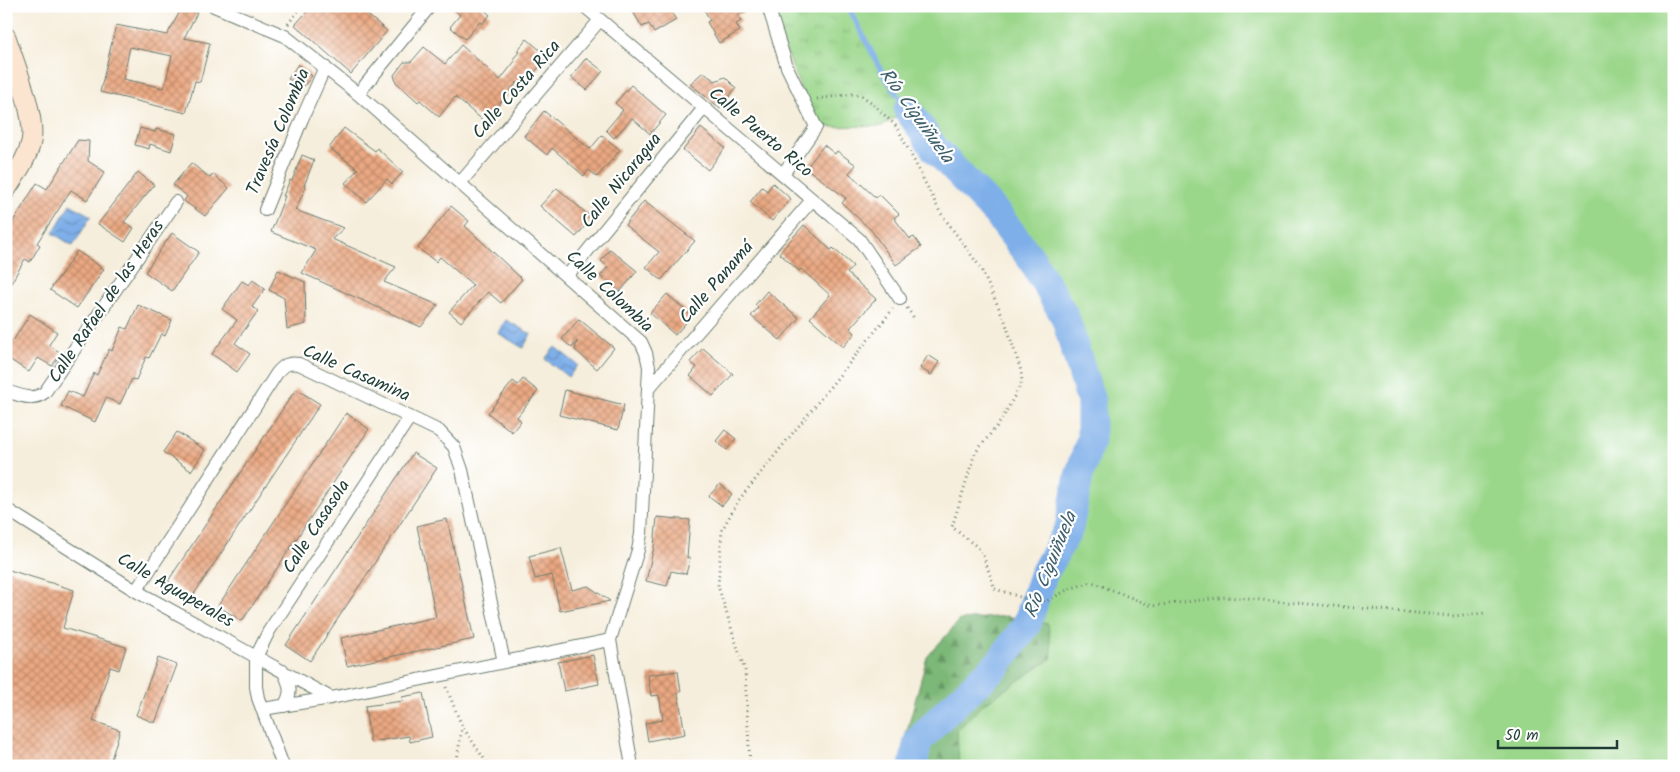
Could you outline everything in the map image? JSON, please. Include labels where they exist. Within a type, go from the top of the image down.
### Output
[{"type":"street","name":"Calle Colombia","points":[[214,6],[286,36],[358,94],[641,342],[646,353],[648,367],[642,534],[610,640],[632,766]]},
{"type":"street","points":[[358,94],[430,6]]},
{"type":"street","name":"Calle Puerto Rico","points":[[584,6],[864,245],[900,299]]},
{"type":"street","points":[[768,6],[787,67],[816,127],[783,174]]},
{"type":"street","name":"Calle Costa Rica","points":[[460,183],[600,20]]},
{"type":"street","points":[[6,37],[33,130],[31,143],[25,159],[6,190]]},
{"type":"street","name":"Travesía Colombia","points":[[265,210],[325,67]]},
{"type":"street","name":"Calle Nicaragua","points":[[567,276],[704,108]]},
{"type":"street","name":"Calle Panamá","points":[[648,389],[812,200]]},
{"type":"street","name":"Calle Rafael de las Heras","points":[[6,391],[32,398],[39,397],[45,392],[176,202]]},
{"type":"street","name":"Calle Casamina","points":[[136,591],[277,373],[284,365],[299,364],[439,431],[454,447],[462,470],[504,662]]},
{"type":"street","name":"Calle Casasola","points":[[256,656],[269,631],[410,418]]},
{"type":"street","name":"Calle Aguaperales","points":[[6,509],[136,591],[330,698]]},
{"type":"street","points":[[263,709],[330,698],[610,640]]},
{"type":"street","points":[[256,656],[258,698],[283,766]]},
{"type":"street","points":[[282,671],[290,691],[289,699],[284,706]]},
{"type":"path","points":[[281,34],[302,6]]},
{"type":"path","points":[[804,101],[852,94],[862,96],[897,127],[940,212],[980,267],[1005,321],[1021,371],[1022,382],[1001,421],[975,453],[952,527],[981,550],[995,589],[1045,602],[1069,589],[1092,582],[1152,606],[1226,597],[1452,616],[1485,613]]},
{"type":"path","points":[[750,766],[745,672],[718,586],[722,530],[738,501],[900,299],[914,318]]},
{"type":"path","points":[[440,675],[462,726],[489,766]]},
{"type":"path","points":[[456,766],[462,726]]},
{"type":"green space","points":[[768,6],[848,6],[883,74],[908,110],[882,126],[816,127]]},
{"type":"green space","points":[[848,6],[1674,6],[1674,766],[913,766],[1027,624],[1043,575],[1069,528],[1079,476],[1091,438],[1091,401],[1065,317],[1032,260],[997,214],[935,149],[883,74]]},
{"type":"green space","points":[[1006,616],[1048,624],[1052,658],[982,705],[957,731],[959,766],[905,766],[902,749],[927,657],[960,620]]},
{"type":"water","points":[[70,204],[91,216],[73,246],[53,233]]},
{"type":"water","points":[[506,320],[531,334],[523,348],[498,333]]},
{"type":"water","points":[[555,347],[578,365],[568,377],[545,359]]},
{"type":"building","points":[[183,6],[197,13],[184,38],[210,43],[200,82],[195,81],[186,113],[100,92],[116,25],[167,35]],"holes":[[[130,47],[172,56],[164,88],[123,79]]]},
{"type":"building","points":[[312,6],[357,6],[387,31],[351,74],[295,25]]},
{"type":"building","points":[[450,6],[480,6],[490,15],[482,24],[480,22],[465,39],[450,27],[460,15]]},
{"type":"building","points":[[639,6],[668,6],[676,20],[654,33],[649,24],[642,27],[632,10]]},
{"type":"building","points":[[702,6],[756,6],[738,15],[741,21],[736,24],[740,31],[719,43],[707,22],[710,20]]},
{"type":"building","points":[[527,39],[548,57],[522,87],[517,82],[485,122],[455,97],[439,117],[420,100],[418,102],[396,82],[394,75],[404,62],[411,62],[424,47],[445,64],[461,45],[500,80],[515,61],[513,59],[519,52],[517,51]]},
{"type":"building","points":[[586,58],[603,71],[587,90],[571,77]]},
{"type":"building","points":[[298,64],[312,76],[304,86],[288,79]]},
{"type":"building","points":[[703,72],[715,81],[725,77],[736,88],[720,108],[690,84]]},
{"type":"building","points":[[631,85],[666,115],[650,134],[632,118],[614,138],[606,130],[623,110],[615,103]]},
{"type":"building","points":[[544,111],[590,149],[602,135],[620,150],[597,177],[589,170],[584,176],[552,148],[547,155],[524,136]]},
{"type":"building","points":[[140,128],[155,132],[156,129],[176,134],[171,151],[150,144],[149,149],[135,145]]},
{"type":"building","points":[[344,128],[375,151],[377,148],[403,172],[392,184],[387,179],[366,202],[345,183],[358,169],[329,148]]},
{"type":"building","points":[[701,128],[725,148],[708,170],[683,150]]},
{"type":"building","points":[[78,140],[89,141],[88,161],[105,172],[87,200],[71,190],[37,243],[40,245],[30,262],[25,259],[6,292],[6,233],[37,183],[47,189]]},
{"type":"building","points":[[824,145],[835,154],[837,151],[856,165],[849,173],[876,198],[879,194],[899,214],[894,218],[910,239],[914,237],[921,247],[896,265],[871,230],[842,203],[846,198],[806,168]]},
{"type":"building","points":[[302,155],[314,160],[304,186],[306,187],[295,210],[344,228],[332,239],[396,267],[384,282],[438,305],[421,327],[302,273],[316,250],[271,232],[285,196],[283,196],[290,180],[292,181]]},
{"type":"building","points":[[191,163],[210,178],[213,174],[229,188],[205,216],[184,201],[187,196],[173,185]]},
{"type":"building","points":[[138,172],[154,185],[124,222],[134,228],[125,242],[98,224]]},
{"type":"building","points":[[773,183],[791,199],[772,221],[750,202],[762,187],[767,191]]},
{"type":"building","points":[[557,188],[592,218],[576,237],[540,206]]},
{"type":"building","points":[[644,201],[695,241],[661,280],[646,267],[659,252],[625,225]]},
{"type":"building","points":[[451,206],[469,221],[465,226],[522,279],[501,303],[488,292],[461,322],[449,312],[473,285],[440,257],[436,262],[418,248]]},
{"type":"building","points":[[804,225],[831,250],[833,248],[853,266],[847,273],[876,299],[850,328],[855,333],[843,347],[810,318],[830,295],[801,269],[799,271],[779,253]]},
{"type":"building","points":[[172,233],[199,252],[172,291],[145,272]]},
{"type":"building","points":[[610,249],[637,271],[620,292],[600,276],[608,267],[601,261]]},
{"type":"building","points":[[77,251],[104,269],[77,308],[50,290]]},
{"type":"building","points":[[278,270],[305,282],[306,324],[287,329],[284,298],[269,290]]},
{"type":"building","points":[[253,280],[265,289],[252,307],[258,311],[235,343],[250,354],[237,372],[212,354],[237,320],[222,309],[242,281],[249,285]]},
{"type":"building","points":[[767,291],[799,318],[780,340],[751,316],[758,308],[755,305]]},
{"type":"building","points":[[667,294],[692,316],[675,335],[650,313]]},
{"type":"building","points":[[138,305],[172,320],[165,336],[161,334],[149,358],[146,357],[136,380],[132,379],[120,404],[106,398],[95,422],[61,406],[68,391],[83,397],[94,373],[97,375],[109,349],[112,351],[122,327],[127,329]]},
{"type":"building","points":[[30,314],[57,332],[49,345],[61,353],[52,366],[38,358],[29,372],[6,357],[6,348],[11,340],[13,341]]},
{"type":"building","points":[[579,319],[614,348],[597,369],[575,350],[577,341],[572,348],[562,339]]},
{"type":"building","points":[[703,348],[733,374],[713,396],[690,376],[697,367],[690,362]]},
{"type":"building","points":[[928,355],[939,362],[931,375],[920,368]]},
{"type":"building","points":[[523,379],[538,391],[517,417],[521,421],[512,432],[488,413],[513,381],[518,385]]},
{"type":"building","points":[[296,389],[320,404],[192,597],[168,581]]},
{"type":"building","points":[[565,390],[624,405],[618,430],[559,415]]},
{"type":"building","points":[[346,413],[369,429],[242,621],[218,606]]},
{"type":"building","points":[[725,430],[736,439],[727,450],[716,441]]},
{"type":"building","points":[[177,432],[205,450],[191,471],[163,452]]},
{"type":"building","points":[[413,453],[437,468],[310,661],[286,645]]},
{"type":"building","points":[[720,484],[732,494],[722,506],[709,496]]},
{"type":"building","points":[[657,517],[690,520],[687,558],[690,558],[686,574],[671,571],[667,586],[646,581],[654,547]]},
{"type":"building","points":[[447,519],[474,639],[347,666],[341,638],[436,617],[417,526]]},
{"type":"building","points":[[561,548],[572,590],[588,586],[610,601],[560,611],[552,575],[535,579],[529,556]]},
{"type":"building","points":[[6,569],[74,590],[63,628],[126,647],[119,670],[110,667],[93,721],[120,730],[109,766],[6,766]]},
{"type":"building","points":[[593,655],[599,684],[564,691],[558,662]]},
{"type":"building","points":[[158,658],[177,665],[155,723],[136,715]]},
{"type":"building","points":[[678,671],[681,692],[678,693],[685,734],[648,741],[645,723],[663,720],[659,695],[651,696],[648,675]]},
{"type":"building","points":[[423,693],[432,737],[410,742],[409,736],[370,742],[365,706],[403,701],[402,697]]},
{"type":"waterway","name":"Río Ciguiñuela","points":[[848,6],[883,74],[908,110]]},
{"type":"waterway","name":"Río Ciguiñuela","points":[[908,110],[935,149],[997,214],[1032,260],[1065,317],[1091,401],[1091,438],[1079,476],[1069,528],[1043,575],[1027,624],[999,663],[948,710],[918,741],[913,766]]}]
